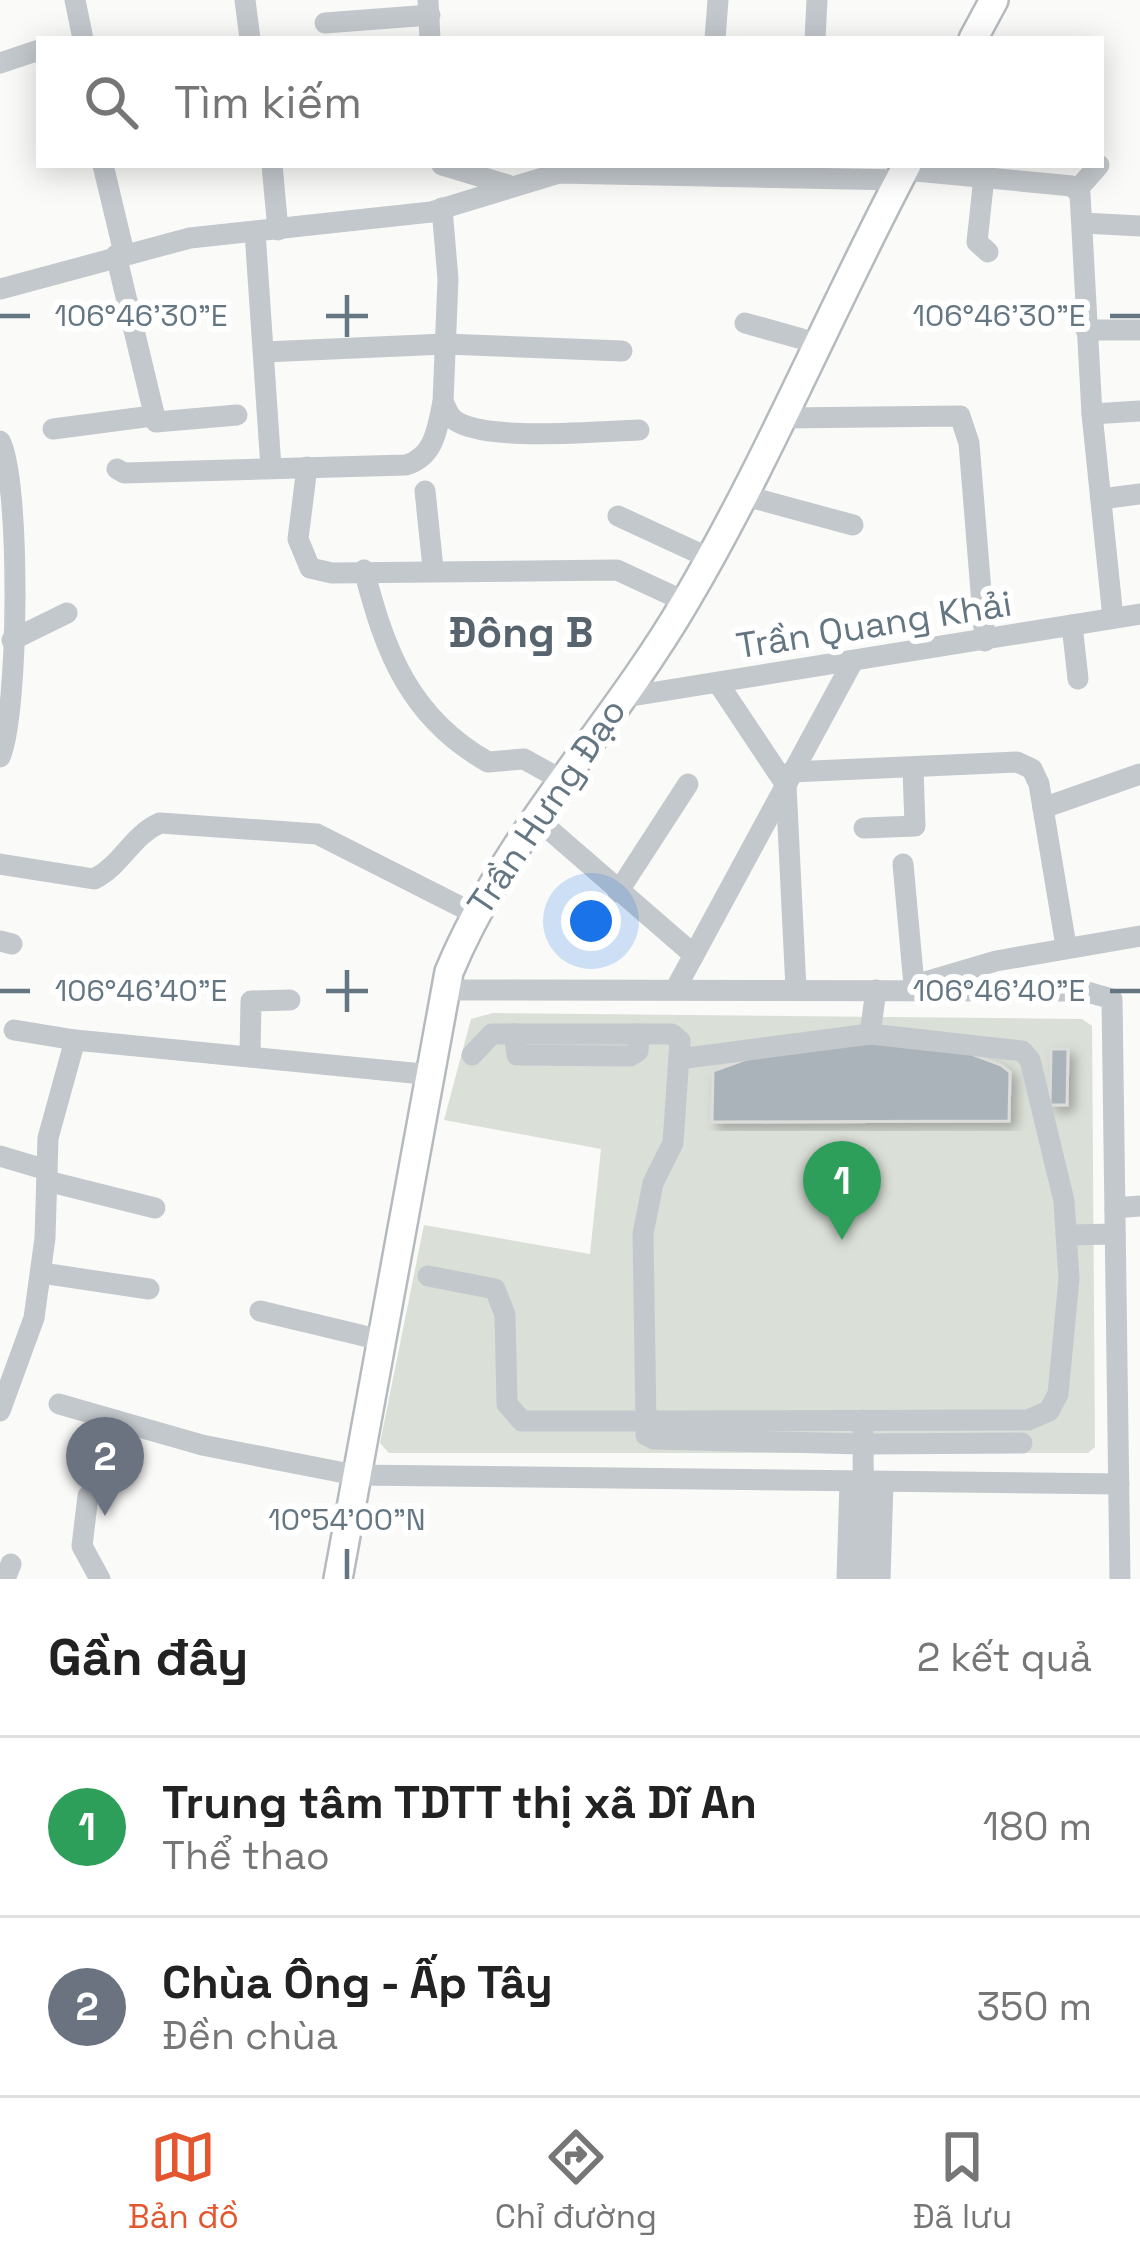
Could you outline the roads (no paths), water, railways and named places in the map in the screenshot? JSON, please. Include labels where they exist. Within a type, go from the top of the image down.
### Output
[{"type":"main road","points":[[976,36],[994,0]]},
{"type":"main road","name":"Trần Hưng Đạo","points":[[338,1579],[445,990],[473,913],[686,602],[784,418],[904,172]]},
{"type":"street","points":[[75,0],[80,36]]},
{"type":"street","points":[[245,0],[250,36]]},
{"type":"street","points":[[715,36],[718,0]]},
{"type":"street","points":[[814,36],[817,0]]},
{"type":"street","points":[[325,22],[429,8]]},
{"type":"street","points":[[0,63],[36,51]]},
{"type":"street","points":[[104,168],[152,416],[156,422],[237,415]]},
{"type":"street","points":[[271,468],[265,352],[272,168]]},
{"type":"street","points":[[452,168],[509,185]]},
{"type":"street","points":[[1095,168],[1077,190],[1083,224],[1092,414],[1113,618]]},
{"type":"street","points":[[0,290],[190,238],[442,208],[559,172],[904,172],[1077,190]]},
{"type":"street","points":[[984,177],[976,233],[988,252]]},
{"type":"street","points":[[117,469],[124,473],[421,460],[433,445],[443,402],[442,208]]},
{"type":"street","points":[[1083,224],[1140,226]]},
{"type":"street","points":[[746,323],[820,344]]},
{"type":"street","points":[[1086,330],[1140,330]]},
{"type":"street","points":[[265,352],[445,344],[622,351]]},
{"type":"street","points":[[443,402],[452,418],[470,427],[639,430]]},
{"type":"street","points":[[1092,414],[1140,411]]},
{"type":"street","points":[[53,429],[152,416]]},
{"type":"street","points":[[784,418],[960,416],[969,443],[986,641]]},
{"type":"street","points":[[0,441],[13,476],[9,720],[0,757]]},
{"type":"street","points":[[307,467],[298,523],[303,561],[321,572],[617,570],[686,602]]},
{"type":"street","points":[[425,491],[433,568]]},
{"type":"street","points":[[742,494],[854,525]]},
{"type":"street","points":[[1101,499],[1140,494]]},
{"type":"street","points":[[618,516],[709,558]]},
{"type":"street","points":[[364,570],[382,640],[420,709],[488,762],[524,759],[562,780]]},
{"type":"street","points":[[8,634],[67,613]]},
{"type":"street","name":"Trần Quang Khải","points":[[619,698],[1140,614]]},
{"type":"street","points":[[1072,625],[1078,679]]},
{"type":"street","points":[[676,988],[852,663]]},
{"type":"street","points":[[718,683],[788,779],[796,989]]},
{"type":"street","points":[[788,779],[1017,762],[1032,769],[1066,946]]},
{"type":"street","points":[[864,828],[925,825],[913,768]]},
{"type":"street","points":[[1043,808],[1140,774]]},
{"type":"street","points":[[618,892],[688,784]]},
{"type":"street","points":[[536,818],[694,955]]},
{"type":"street","points":[[0,865],[94,879],[119,861],[144,830],[160,823],[298,830],[347,846],[473,913]]},
{"type":"street","points":[[903,864],[908,988]]},
{"type":"street","points":[[908,988],[1066,946],[1140,936]]},
{"type":"street","points":[[445,990],[908,988],[1084,992],[1112,999],[1115,1234],[1129,1320],[1119,1484],[1120,1579]]},
{"type":"street","points":[[870,1034],[875,990]]},
{"type":"street","points":[[250,1055],[251,1001],[290,1000]]},
{"type":"street","points":[[14,1030],[433,1075]]},
{"type":"street","points":[[428,1276],[484,1285],[502,1301],[512,1416],[522,1421],[1028,1420],[1049,1411],[1058,1394],[1069,1279],[1064,1201],[1030,1060],[1022,1051],[870,1034],[680,1059]]},
{"type":"street","points":[[472,1055],[486,1036],[677,1036],[680,1059],[674,1143],[653,1183],[643,1234],[646,1435],[654,1439],[863,1444],[1022,1443]]},
{"type":"street","points":[[0,1410],[32,1329],[42,1273],[48,1138],[74,1040]]},
{"type":"street","points":[[0,1156],[155,1208]]},
{"type":"street","points":[[1115,1208],[1140,1206]]},
{"type":"street","points":[[1066,1235],[1115,1234]]},
{"type":"street","points":[[42,1273],[149,1289]]},
{"type":"street","points":[[260,1311],[382,1340]]},
{"type":"street","points":[[59,1404],[202,1445],[355,1475],[1119,1484]]},
{"type":"street","points":[[863,1420],[866,1482],[880,1579]]},
{"type":"street","points":[[847,1579],[866,1482]]},
{"type":"street","points":[[864,1579],[866,1482]]},
{"type":"street","points":[[88,1496],[82,1546],[100,1579]]},
{"type":"place","name":"Trung tâm TDTT thị xã Dĩ An","points":[[842,1240]]},
{"type":"place","name":"Chùa Ông - Ấp Tây","points":[[105,1516]]},
{"type":"district","name":"Đông B","points":[[521,632]]}]
